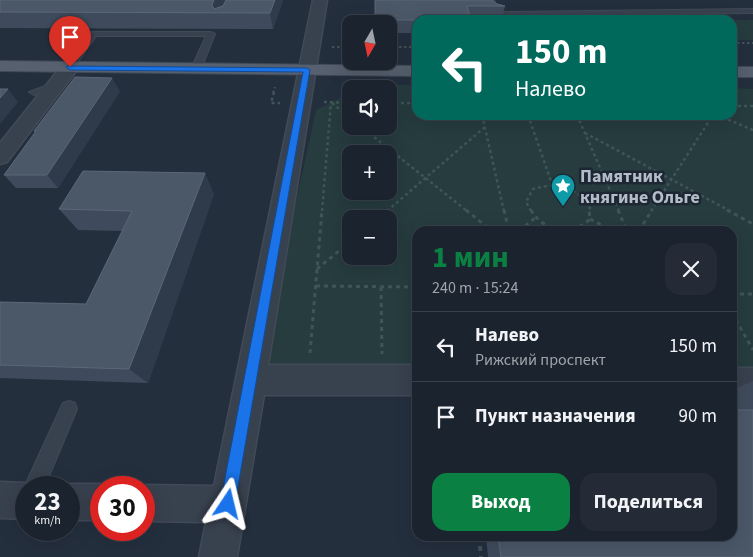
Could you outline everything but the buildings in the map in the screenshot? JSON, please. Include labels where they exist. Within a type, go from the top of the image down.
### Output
[{"type":"main road","points":[[0,66],[412,71]]},
{"type":"main road","points":[[737,72],[753,72]]},
{"type":"street","points":[[218,557],[320,0]]},
{"type":"street","points":[[0,157],[70,67]]},
{"type":"street","points":[[250,380],[412,380]]},
{"type":"street","points":[[737,383],[753,383]]},
{"type":"street","points":[[0,500],[15,501]]},
{"type":"street","points":[[155,503],[228,504]]},
{"type":"lane","points":[[490,0],[495,14],[753,11]]},
{"type":"lane","points":[[196,69],[211,34],[218,28]]},
{"type":"lane","points":[[70,67],[94,34],[211,34]]},
{"type":"lane","points":[[34,92],[54,86]]},
{"type":"lane","points":[[39,476],[69,409]]},
{"type":"path","points":[[737,43],[753,43]]},
{"type":"path","points":[[398,47],[412,47]]},
{"type":"path","points":[[331,102],[342,103]]},
{"type":"path","points":[[331,102],[342,111]]},
{"type":"path","points":[[309,361],[331,102]]},
{"type":"path","points":[[397,103],[412,103]]},
{"type":"path","points":[[737,106],[753,106]]},
{"type":"path","points":[[483,120],[509,226]]},
{"type":"path","points":[[530,120],[552,184]]},
{"type":"path","points":[[579,120],[625,226]]},
{"type":"path","points":[[642,226],[710,120]]},
{"type":"path","points":[[729,120],[753,130]]},
{"type":"path","points":[[389,210],[485,127]]},
{"type":"path","points":[[585,133],[753,224]]},
{"type":"path","points":[[371,135],[425,180],[485,226]]},
{"type":"path","points":[[547,226],[534,218],[526,202],[534,189],[552,184],[573,190],[589,203],[590,218],[583,226]]},
{"type":"path","points":[[525,226],[534,218]]},
{"type":"path","points":[[590,218],[604,226]]},
{"type":"path","points":[[317,269],[342,248]]},
{"type":"path","points":[[316,286],[412,287]]},
{"type":"path","points":[[380,287],[382,362]]},
{"type":"path","points":[[737,294],[753,294]]},
{"type":"path","points":[[737,322],[753,350]]},
{"type":"path","points":[[479,541],[481,557]]},
{"type":"green space","points":[[737,20],[753,20],[753,40],[737,40]]},
{"type":"green space","points":[[397,85],[412,85],[412,120],[737,120],[737,88],[753,89],[753,375],[737,375],[737,226],[412,226],[412,373],[259,372],[316,110],[342,97],[342,135],[397,135]]},
{"type":"place","name":"Памятник княгине Ольге","points":[[563,207]]},
{"type":"route","points":[[70,67],[307,70],[228,504]]}]
